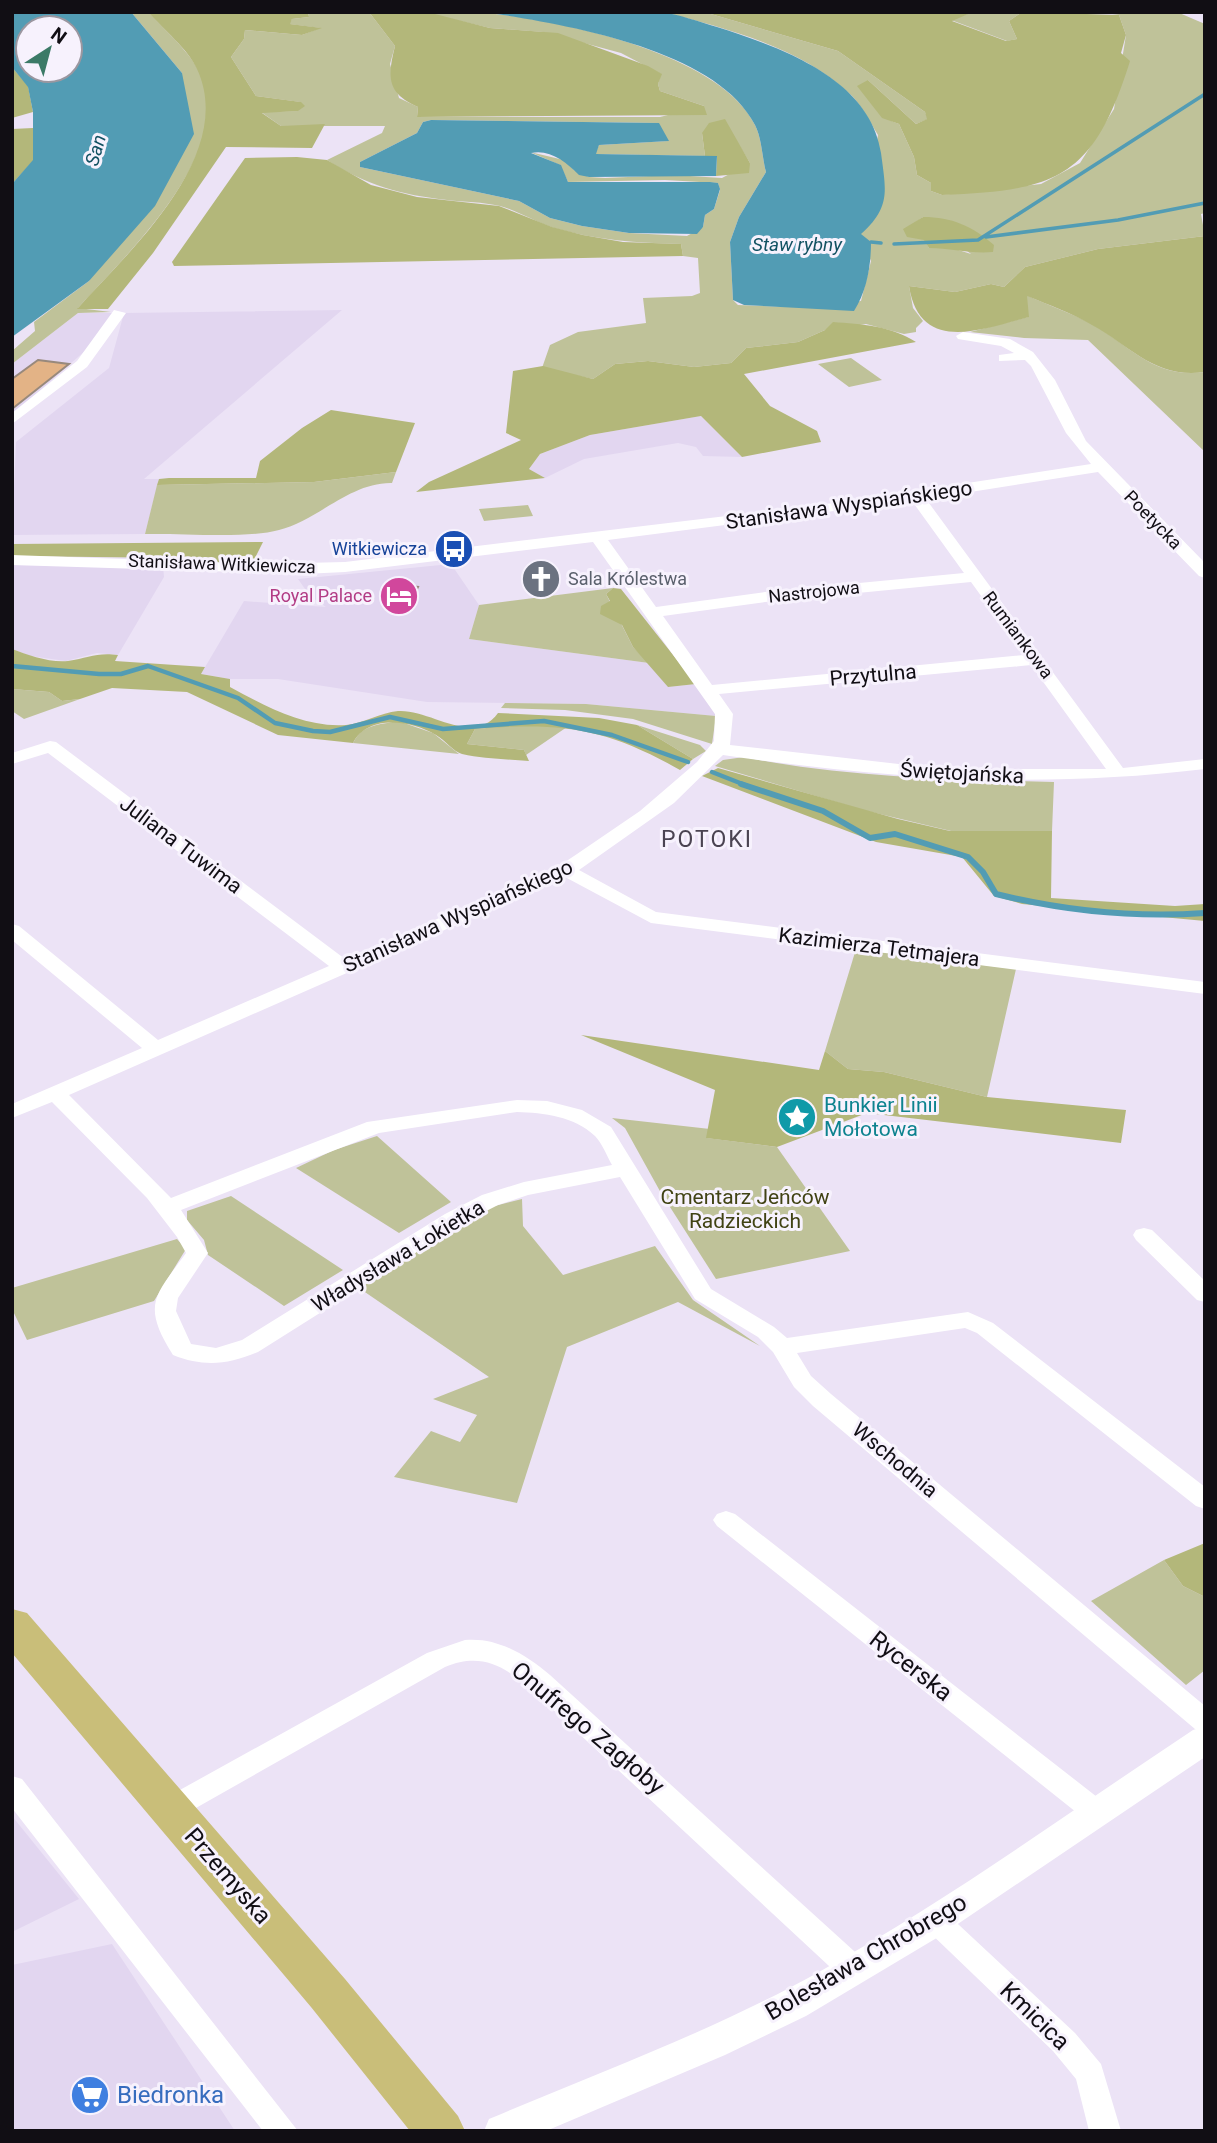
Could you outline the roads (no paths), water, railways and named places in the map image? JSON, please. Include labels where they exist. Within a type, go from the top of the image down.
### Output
[{"type":"main road","name":"Przemyska","points":[[12,1625],[414,2095],[440,2131]]},
{"type":"street","points":[[12,421],[82,364],[119,313]]},
{"type":"street","points":[[963,336],[1005,342],[1028,355],[1044,372],[1072,431],[1102,467]]},
{"type":"street","points":[[1003,358],[1028,355]]},
{"type":"street","name":"Stanisława Wyspiańskiego","points":[[598,537],[917,496],[1102,467]]},
{"type":"street","name":"Poetycka","points":[[1102,467],[1205,573]]},
{"type":"street","name":"Rumiankowa","points":[[917,496],[1118,773]]},
{"type":"street","points":[[598,537],[724,714],[726,730],[719,749]]},
{"type":"street","name":"Stanisława Witkiewicza","points":[[12,560],[96,559],[309,569],[598,537]]},
{"type":"street","name":"Nastrojowa","points":[[653,613],[765,597],[975,577]]},
{"type":"street","name":"Przytulna","points":[[709,690],[1037,659]]},
{"type":"street","name":"Juliana Tuwima","points":[[12,759],[50,746],[344,967]]},
{"type":"street","name":"Stanisława Wyspiańskiego","points":[[12,1112],[565,870],[609,842],[696,772],[719,749]]},
{"type":"street","name":"Świętojańska","points":[[719,749],[802,762],[1031,776],[1118,773],[1205,764]]},
{"type":"street","name":"Kazimierza Tetmajera","points":[[565,870],[651,917],[1205,988]]},
{"type":"street","points":[[12,930],[155,1048]]},
{"type":"street","name":"Władysława Łokietka","points":[[56,1094],[166,1208],[192,1240],[197,1253],[166,1298],[164,1311],[181,1349],[201,1358],[222,1357],[250,1346],[453,1219],[490,1200],[524,1189],[624,1169]]},
{"type":"street","points":[[166,1208],[375,1127],[517,1106],[547,1107],[573,1115],[603,1132],[624,1169]]},
{"type":"street","name":"Wschodnia","points":[[624,1169],[703,1294],[766,1332],[782,1347],[802,1381],[822,1400],[1096,1627],[1205,1722]]},
{"type":"street","points":[[1144,1235],[1205,1295]]},
{"type":"street","points":[[782,1347],[968,1320],[985,1328],[1205,1500]]},
{"type":"street","name":"Rycerska","points":[[726,1520],[1096,1812]]},
{"type":"street","name":"Onufrego Zagłoby","points":[[170,1809],[436,1660],[454,1652],[480,1648],[500,1654],[530,1675],[636,1766],[855,1970]]},
{"type":"street","name":"Bolesława Chrobrego","points":[[503,2131],[754,2022],[855,1970],[1205,1739]]},
{"type":"street","points":[[12,1787],[282,2131]]},
{"type":"street","name":"Kmicica","points":[[934,1919],[1063,2042],[1090,2073],[1105,2131]]},
{"type":"water","name":"Staw rybny","points":[[616,10],[674,14],[794,56],[841,85],[860,104],[873,127],[881,153],[885,188],[882,207],[861,234],[871,242],[870,260],[865,286],[854,311],[744,305],[733,300],[730,242],[739,217],[766,172],[755,125],[735,99],[707,77],[634,44],[553,24],[484,12]]},
{"type":"water","name":"San","points":[[12,12],[131,12],[182,73],[194,134],[155,206],[89,281],[12,337],[12,184],[33,160],[33,112],[26,84],[84,84],[84,14],[14,14],[14,70]]},
{"type":"water","name":"Staw rybny","points":[[423,122],[659,123],[669,141],[599,145],[596,154],[717,156],[716,176],[589,177],[579,175],[551,155],[531,153],[561,165],[568,182],[710,182],[718,183],[720,189],[714,209],[705,215],[703,227],[697,234],[629,233],[550,218],[519,201],[360,167],[360,162],[417,133]]},
{"type":"waterway","points":[[894,244],[978,240],[1205,94]]},
{"type":"waterway","points":[[986,237],[1118,220],[1205,203]]},
{"type":"waterway","points":[[871,242],[881,243]]},
{"type":"waterway","points":[[12,666],[99,674],[121,674],[148,666],[238,698],[275,723],[313,731],[330,732],[390,717],[443,729],[544,721],[612,735],[688,762]]},
{"type":"waterway","points":[[712,772],[745,785]]},
{"type":"waterway","points":[[741,784],[823,811],[870,838],[895,834],[968,857],[983,872],[996,894],[1100,912],[1152,915],[1205,913]]},
{"type":"place","name":"Witkiewicza","points":[[454,549]]},
{"type":"place","name":"Sala Królestwa","points":[[541,579]]},
{"type":"place","name":"Royal Palace","points":[[399,596]]},
{"type":"place","name":"Bunkier Linii Mołotowa","points":[[797,1117]]},
{"type":"place","name":"Biedronka","points":[[90,2095]]},
{"type":"district","name":"POTOKI","points":[[707,839]]},
{"type":"park label","name":"Cmentarz Jeńców Radzieckich","points":[[745,1209]]}]
